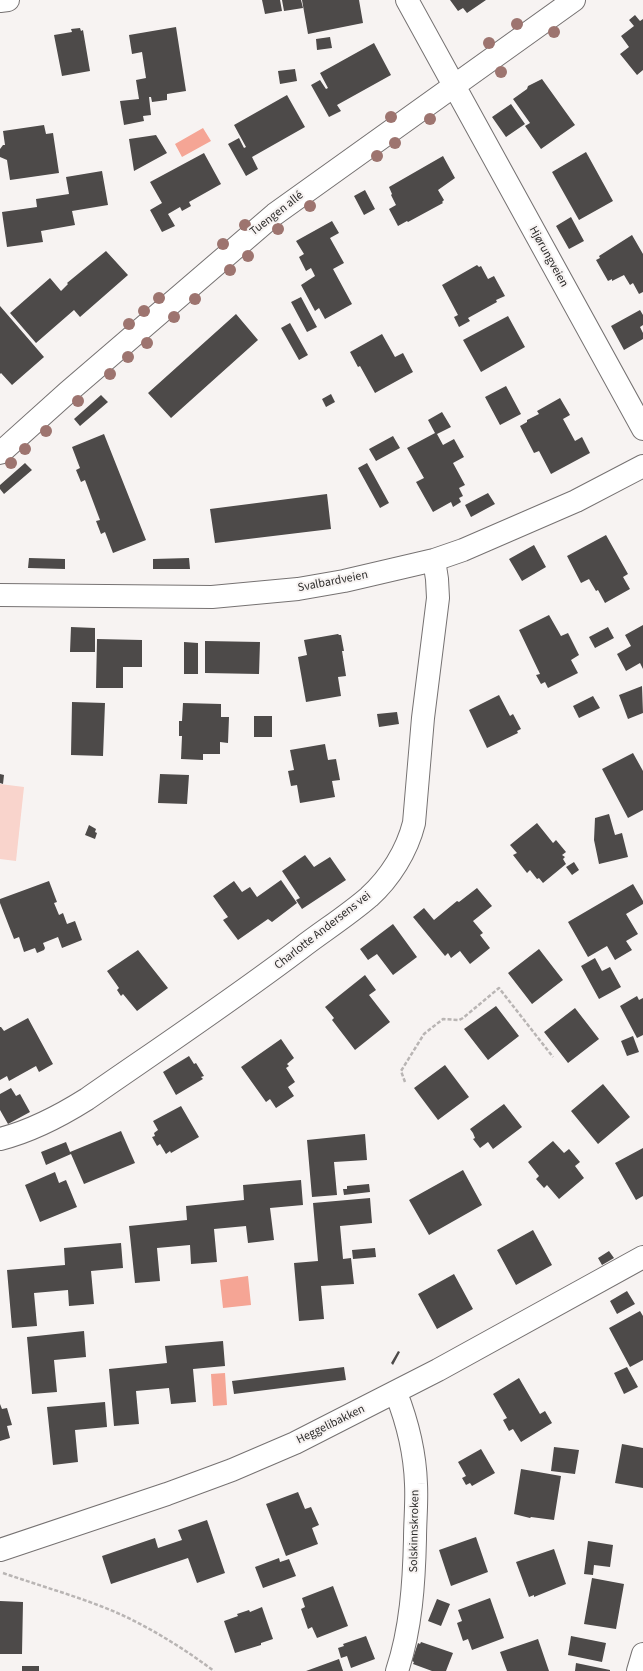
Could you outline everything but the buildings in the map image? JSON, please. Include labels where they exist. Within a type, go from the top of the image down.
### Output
[{"type":"street","points":[[0,1],[8,0]]},
{"type":"street","name":"Hjørungveien","points":[[407,0],[643,429]]},
{"type":"street","name":"Tuengen allé","points":[[0,453],[79,382],[275,214],[574,0]]},
{"type":"street","name":"Svalbardveien","points":[[0,595],[182,597],[258,594],[344,581],[434,560],[463,550],[576,501],[643,466]]},
{"type":"street","name":"Charlotte Andersens vei","points":[[0,1139],[29,1130],[69,1110],[87,1099],[233,998],[369,897],[392,871],[411,835],[414,823],[423,718],[438,598],[434,560]]},
{"type":"street","name":"Heggelibakken","points":[[0,1550],[167,1494],[232,1470],[295,1443],[396,1392],[643,1257]]},
{"type":"street","name":"Solskinnskroken","points":[[396,1392],[404,1413],[411,1446],[416,1483],[414,1579],[409,1620],[397,1671]]},
{"type":"street","points":[[638,1671],[643,1654]]},
{"type":"path","points":[[405,1082],[401,1070],[424,1034],[443,1019],[458,1020],[463,1018],[499,988],[553,1057]]},
{"type":"path","points":[[0,1572],[92,1603],[123,1616],[155,1632],[214,1671]]},
{"type":"shaded area","points":[[203,128],[211,141],[182,157],[175,144]]},
{"type":"shaded area","points":[[0,784],[24,787],[16,861],[0,859]]},
{"type":"shaded area","points":[[248,1276],[251,1305],[223,1308],[220,1280]]},
{"type":"shaded area","points":[[225,1373],[227,1405],[213,1406],[211,1374]]}]
